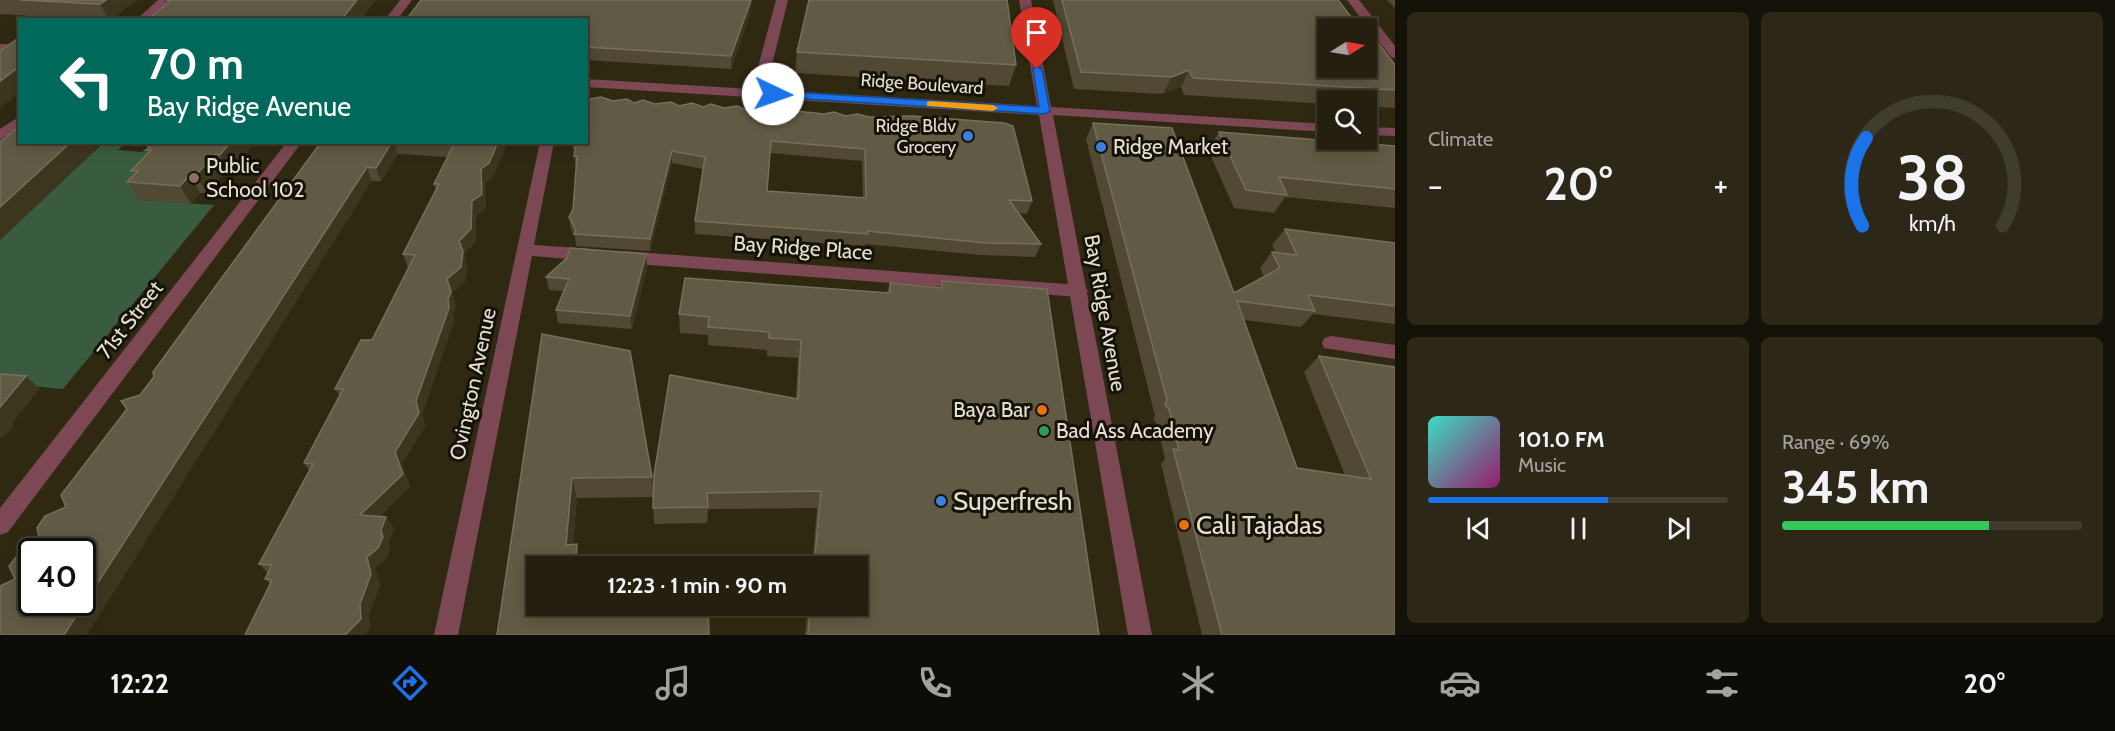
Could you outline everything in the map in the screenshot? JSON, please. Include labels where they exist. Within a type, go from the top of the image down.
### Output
[{"type":"street","points":[[144,18],[165,0]]},
{"type":"street","points":[[392,18],[406,0]]},
{"type":"street","points":[[758,93],[782,0]]},
{"type":"street","name":"Bay Ridge Avenue","points":[[1025,0],[1140,635]]},
{"type":"street","points":[[1353,0],[1395,54]]},
{"type":"street","points":[[0,48],[18,49]]},
{"type":"street","name":"Ridge Boulevard","points":[[588,83],[1317,127]]},
{"type":"street","points":[[0,136],[18,122]]},
{"type":"street","points":[[1377,131],[1395,132]]},
{"type":"street","name":"71st Street","points":[[0,525],[294,144]]},
{"type":"street","name":"Ovington Avenue","points":[[446,635],[547,144]]},
{"type":"street","name":"Bay Ridge Place","points":[[525,250],[1079,291]]},
{"type":"street","points":[[1331,343],[1395,352]]},
{"type":"green space","points":[[102,144],[124,144],[118,150],[142,152],[145,149],[160,150],[140,200],[214,205],[63,389],[0,383],[0,240]]},
{"type":"building","points":[[20,0],[106,0],[100,4]]},
{"type":"building","points":[[167,0],[357,0],[343,18],[151,17],[169,2]]},
{"type":"building","points":[[421,0],[751,0],[731,56],[588,47],[588,18],[408,18]]},
{"type":"building","points":[[809,0],[1007,0],[1016,65],[797,52]]},
{"type":"building","points":[[1062,0],[1338,0],[1352,18],[1317,18],[1317,78],[1377,78],[1377,41],[1395,65],[1395,90],[1193,78],[1189,70],[1172,77],[1081,72]]},
{"type":"building","points":[[18,38],[18,68],[0,81],[0,51]]},
{"type":"building","points":[[601,97],[613,101],[627,99],[634,103],[643,100],[655,104],[671,102],[679,106],[692,103],[703,107],[711,104],[724,108],[737,106],[747,110],[757,107],[769,111],[778,109],[824,114],[834,112],[846,116],[857,114],[869,117],[912,116],[1005,123],[1013,126],[1032,201],[1009,200],[1041,244],[986,243],[867,231],[868,234],[695,221],[705,157],[672,151],[650,239],[574,234],[576,230],[569,217],[573,209],[577,156],[574,156],[576,144],[588,144],[588,102],[590,99]],"holes":[[[771,141],[865,149],[866,198],[767,191]]]},
{"type":"building","points":[[1093,123],[1172,128],[1234,293],[1280,268],[1272,252],[1297,255],[1285,229],[1395,243],[1395,306],[1308,295],[1315,311],[1237,301],[1297,468],[1371,479],[1319,356],[1395,367],[1395,635],[1222,635],[1173,449],[1179,450],[1169,409],[1165,404],[1167,400]]},
{"type":"building","points":[[18,128],[18,144],[69,144],[0,207],[0,142]]},
{"type":"building","points":[[1219,132],[1317,140],[1317,150],[1377,150],[1377,145],[1395,146],[1395,189],[1279,177],[1287,195],[1246,190]]},
{"type":"building","points":[[151,144],[229,144],[220,155],[215,154],[196,175],[190,175],[180,186],[127,182],[138,171],[131,171],[151,150],[146,150]]},
{"type":"building","points":[[320,144],[391,144],[376,168],[367,167],[96,586],[96,538],[39,538],[37,528],[45,516],[66,507],[61,495],[127,409],[121,401],[140,395],[154,377],[153,372]]},
{"type":"building","points":[[454,144],[497,144],[489,163],[481,169],[482,194],[472,201],[471,229],[459,241],[463,251],[461,267],[447,279],[451,292],[448,299],[449,308],[416,401],[419,413],[395,452],[403,474],[360,515],[386,517],[381,530],[383,537],[378,548],[367,557],[371,574],[360,604],[361,619],[345,635],[245,635],[272,580],[265,579],[272,565],[259,564],[313,464],[304,463],[343,389],[335,389],[361,340],[372,340],[415,255],[403,254],[439,184],[434,184]]},
{"type":"building","points":[[570,248],[646,254],[630,316],[556,310],[569,279],[546,277],[567,258]]},
{"type":"building","points":[[685,278],[890,293],[890,283],[942,288],[942,281],[1047,289],[1099,635],[808,635],[809,616],[868,616],[868,556],[815,556],[821,491],[707,493],[708,507],[653,508],[654,475],[670,375],[798,399],[801,340],[769,338],[769,332],[708,327],[709,317],[679,314]]},
{"type":"building","points":[[542,334],[630,351],[652,477],[572,478],[566,545],[577,544],[576,556],[526,556],[526,616],[708,616],[709,635],[497,635]]},
{"type":"building","points":[[0,374],[26,376],[0,407]]},
{"type":"building","points":[[18,555],[18,616],[76,616],[64,635],[0,635],[0,586],[15,579],[9,566]]},
{"type":"slow traffic","points":[[930,104],[993,108]]},
{"type":"place","name":"Ridge Bldv Grocery","points":[[968,136]]},
{"type":"place","name":"Ridge Market","points":[[1101,147]]},
{"type":"place","name":"Public School 102","points":[[194,178]]},
{"type":"place","name":"Baya Bar","points":[[1042,410]]},
{"type":"place","name":"Bad Ass Academy","points":[[1044,431]]},
{"type":"place","name":"Superfresh","points":[[941,501]]},
{"type":"place","name":"Cali Tajadas","points":[[1184,525]]},
{"type":"route","points":[[773,94],[1045,111],[1037,69]]}]
